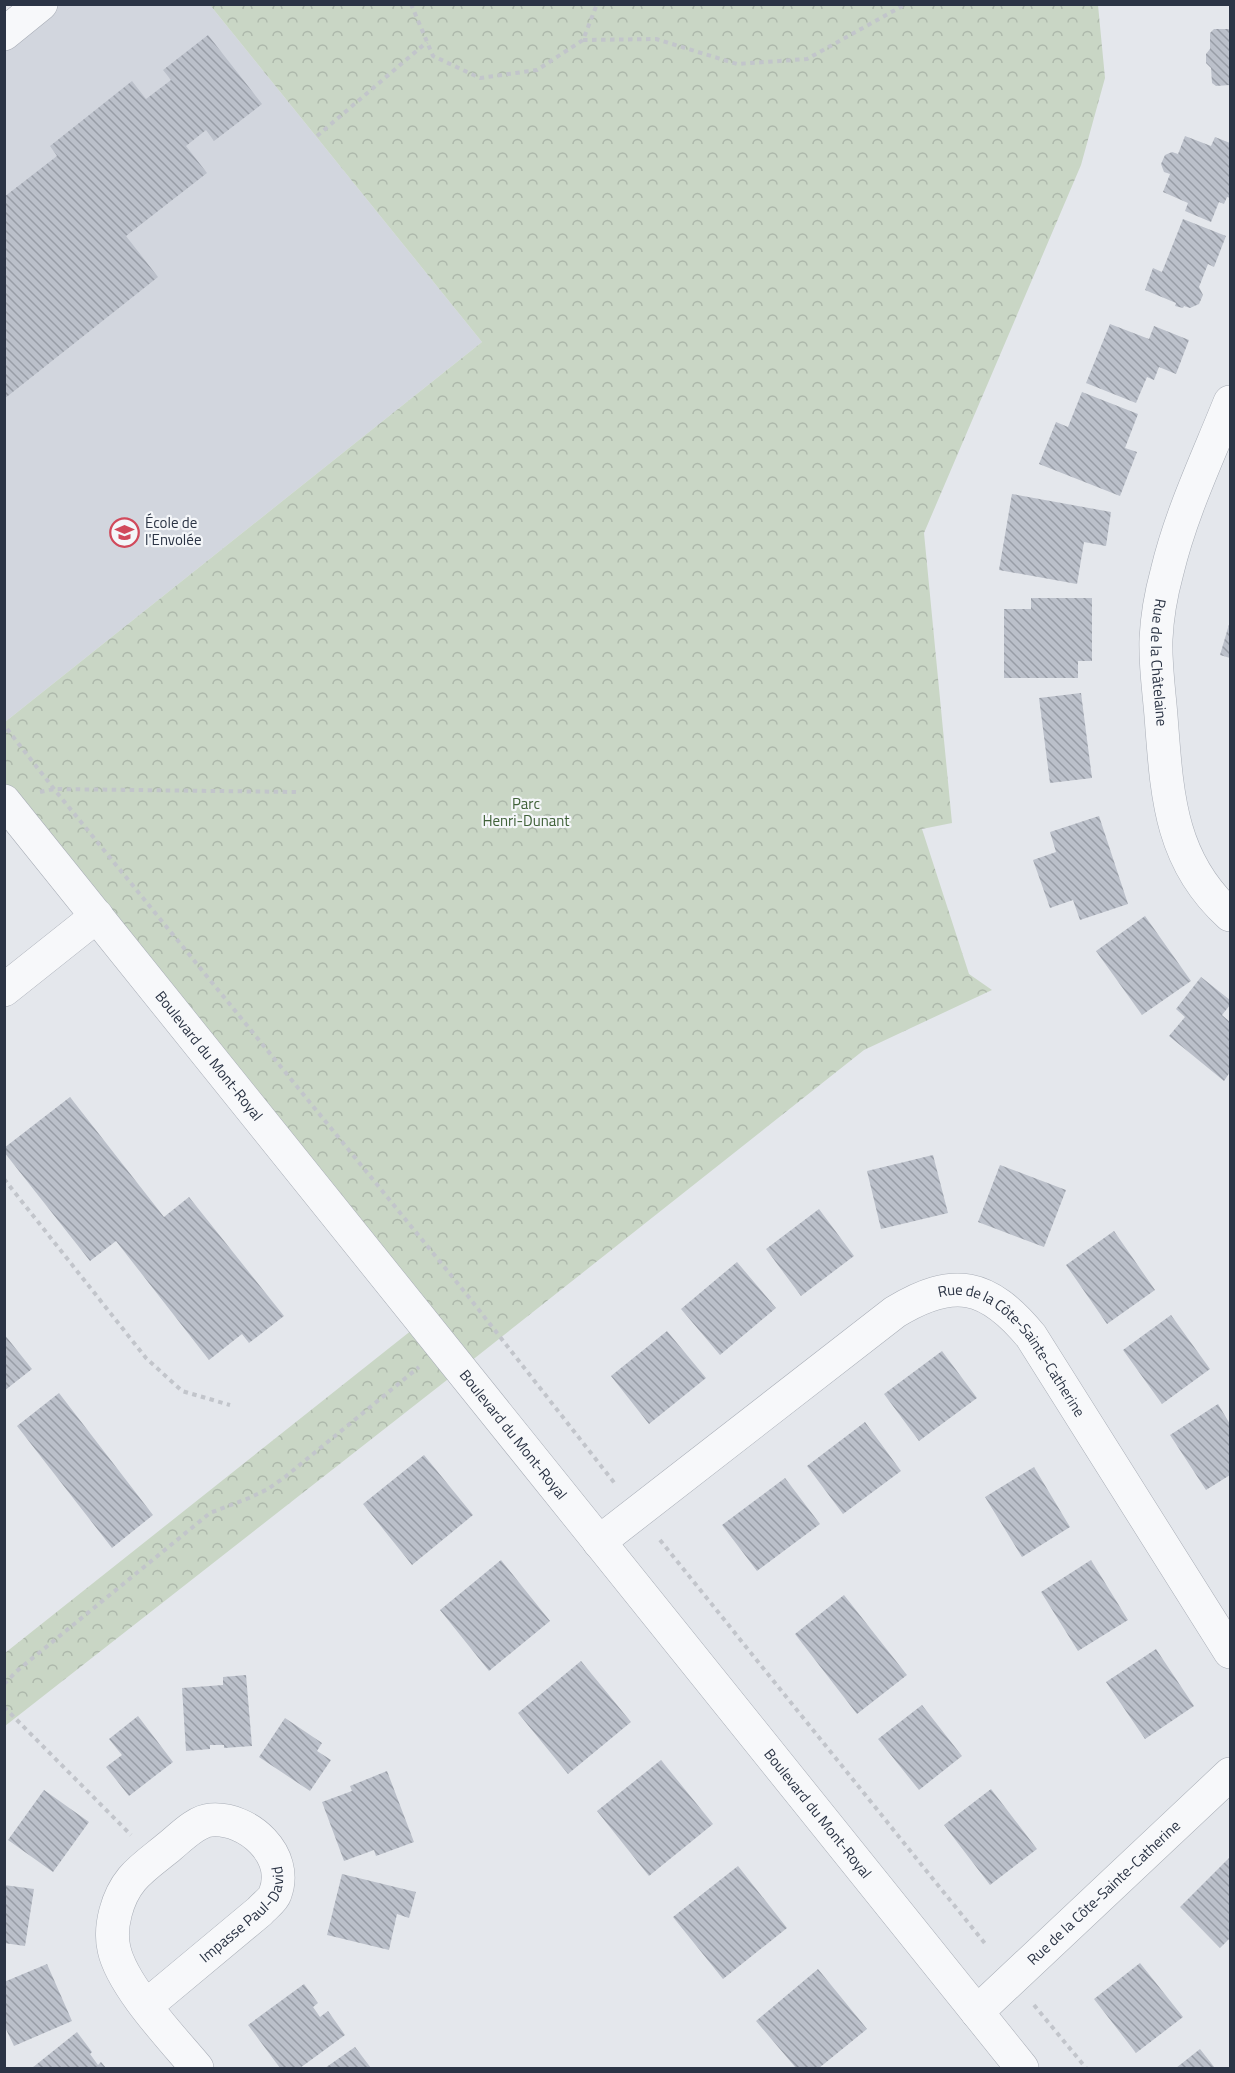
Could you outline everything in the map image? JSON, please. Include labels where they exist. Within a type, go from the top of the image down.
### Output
[{"type":"street","points":[[4,34],[41,4]]},
{"type":"street","name":"Rue de la Châtelaine","points":[[1230,402],[1173,546],[1160,606],[1156,640],[1167,791],[1174,823],[1181,845],[1206,891],[1230,915]]},
{"type":"street","name":"Boulevard du Mont-Royal","points":[[19,797],[97,916],[1022,2068]]},
{"type":"street","points":[[4,990],[97,916]]},
{"type":"street","name":"Rue de la Côte-Sainte-Catherine","points":[[599,1542],[895,1312],[914,1300],[932,1293],[954,1289],[978,1293],[997,1301],[1031,1336],[1230,1652]]},
{"type":"street","name":"Rue de la Côte-Sainte-Catherine","points":[[977,2012],[1230,1774]]},
{"type":"street","name":"Impasse Paul-David","points":[[146,2006],[260,1911],[275,1895],[278,1878],[274,1859],[263,1840],[247,1828],[230,1821],[209,1820],[188,1831],[131,1880],[120,1899],[113,1922],[114,1948],[123,1973],[146,2006],[196,2068]]},
{"type":"path","points":[[411,4],[433,56],[480,78],[537,70],[583,39],[656,39],[737,64],[807,59],[906,4]]},
{"type":"path","points":[[583,39],[597,4]]},
{"type":"path","points":[[316,136],[427,42]]},
{"type":"path","points":[[7,729],[468,1296],[616,1485]]},
{"type":"path","points":[[19,797],[54,789],[296,792]]},
{"type":"path","points":[[4,1179],[146,1358],[182,1391],[230,1405]]},
{"type":"path","points":[[4,1684],[203,1518],[223,1507],[268,1489],[285,1477],[443,1348]]},
{"type":"path","points":[[660,1540],[987,1946]]},
{"type":"path","points":[[4,1707],[155,1859]]},
{"type":"path","points":[[1034,2005],[1086,2068]]},
{"type":"shaded area","name":"École de l'Envolée","points":[[41,5],[210,5],[482,342],[5,722],[5,34]]},
{"type":"green space","name":"Parc Henri-Dunant","points":[[210,5],[1098,5],[1105,78],[1081,165],[924,533],[952,823],[922,829],[969,974],[992,990],[864,1050],[5,1726],[5,1653],[422,1322],[5,801],[5,722],[482,342]]},
{"type":"building","points":[[1214,29],[1230,29],[1230,85],[1216,86],[1212,83],[1211,68],[1206,63],[1206,54],[1210,49],[1210,33]]},
{"type":"building","points":[[208,35],[262,104],[214,141],[206,130],[186,146],[207,173],[126,236],[158,277],[4,399],[4,197],[57,156],[50,146],[132,81],[146,99],[171,80],[163,70]]},
{"type":"building","points":[[1185,136],[1211,146],[1215,137],[1230,143],[1230,198],[1227,197],[1224,204],[1219,202],[1211,222],[1185,211],[1188,203],[1163,192],[1170,174],[1164,172],[1161,164],[1165,155],[1172,152],[1178,154]]},
{"type":"building","points":[[1183,219],[1226,236],[1214,267],[1208,264],[1199,287],[1203,295],[1199,304],[1190,308],[1175,306],[1176,303],[1145,290],[1153,268],[1162,272]]},
{"type":"building","points":[[1110,324],[1149,339],[1154,326],[1189,340],[1176,374],[1159,367],[1154,380],[1147,377],[1136,403],[1086,383]]},
{"type":"building","points":[[1082,392],[1138,414],[1125,448],[1137,452],[1120,496],[1039,464],[1056,422],[1068,427]]},
{"type":"building","points":[[1012,494],[1111,512],[1106,546],[1084,542],[1077,584],[999,570]]},
{"type":"building","points":[[1031,598],[1092,598],[1092,661],[1078,661],[1078,678],[1004,678],[1004,609],[1031,609]]},
{"type":"building","points":[[1230,621],[1230,658],[1220,655]]},
{"type":"building","points":[[1081,693],[1092,778],[1050,783],[1039,698]]},
{"type":"building","points":[[1099,816],[1128,904],[1080,920],[1073,900],[1050,908],[1033,860],[1056,852],[1050,832]]},
{"type":"building","points":[[1145,916],[1191,981],[1142,1015],[1096,951]]},
{"type":"building","points":[[1201,977],[1230,1000],[1230,1005],[1222,1015],[1230,1022],[1230,1072],[1224,1081],[1169,1036],[1185,1017],[1176,1009]]},
{"type":"building","points":[[70,1097],[164,1217],[189,1197],[284,1316],[249,1343],[242,1334],[209,1360],[116,1241],[90,1261],[4,1152],[4,1148]]},
{"type":"building","points":[[933,1155],[948,1213],[881,1229],[867,1171]]},
{"type":"building","points":[[1000,1165],[1066,1190],[1044,1247],[978,1222]]},
{"type":"building","points":[[819,1209],[854,1256],[801,1296],[766,1249]]},
{"type":"building","points":[[1114,1231],[1155,1290],[1107,1324],[1066,1265]]},
{"type":"building","points":[[737,1262],[776,1308],[720,1355],[681,1309]]},
{"type":"building","points":[[1171,1315],[1210,1369],[1162,1404],[1123,1350]]},
{"type":"building","points":[[667,1331],[706,1378],[649,1424],[611,1376]]},
{"type":"building","points":[[4,1334],[32,1369],[4,1391]]},
{"type":"building","points":[[942,1351],[977,1398],[919,1441],[884,1394]]},
{"type":"building","points":[[59,1393],[153,1515],[112,1548],[17,1426]]},
{"type":"building","points":[[1218,1404],[1230,1424],[1230,1475],[1206,1490],[1170,1435]]},
{"type":"building","points":[[865,1422],[901,1471],[843,1514],[807,1466]]},
{"type":"building","points":[[424,1455],[473,1515],[412,1565],[363,1504]]},
{"type":"building","points":[[1034,1467],[1070,1527],[1022,1557],[985,1497]]},
{"type":"building","points":[[785,1478],[820,1524],[757,1571],[722,1525]]},
{"type":"building","points":[[501,1560],[550,1621],[489,1671],[440,1610]]},
{"type":"building","points":[[1091,1560],[1128,1620],[1078,1651],[1041,1592]]},
{"type":"building","points":[[844,1595],[907,1675],[857,1714],[795,1634]]},
{"type":"building","points":[[1156,1649],[1194,1706],[1145,1739],[1106,1682]]},
{"type":"building","points":[[581,1661],[631,1722],[568,1774],[518,1713]]},
{"type":"building","points":[[246,1675],[252,1746],[224,1748],[224,1745],[210,1745],[210,1749],[186,1751],[182,1688],[223,1685],[223,1677]]},
{"type":"building","points":[[922,1705],[962,1756],[919,1790],[878,1739]]},
{"type":"building","points":[[138,1716],[173,1762],[129,1796],[106,1767],[122,1755],[109,1739]]},
{"type":"building","points":[[285,1718],[322,1743],[317,1751],[331,1760],[310,1791],[259,1757]]},
{"type":"building","points":[[661,1760],[713,1824],[649,1876],[597,1811]]},
{"type":"building","points":[[387,1771],[414,1842],[376,1856],[374,1850],[344,1861],[322,1802],[352,1791],[350,1786]]},
{"type":"building","points":[[991,1789],[1037,1849],[990,1885],[944,1825]]},
{"type":"building","points":[[44,1790],[89,1822],[53,1872],[8,1840]]},
{"type":"building","points":[[1230,1857],[1230,1938],[1220,1948],[1180,1907]]},
{"type":"building","points":[[738,1866],[787,1928],[723,1979],[673,1917]]},
{"type":"building","points":[[342,1874],[416,1892],[409,1918],[397,1914],[389,1950],[327,1935]]},
{"type":"building","points":[[4,1885],[34,1889],[25,1946],[4,1943]]},
{"type":"building","points":[[1140,1963],[1183,2017],[1136,2053],[1094,1999]]},
{"type":"building","points":[[47,1964],[72,2021],[14,2046],[4,2025],[4,1982]]},
{"type":"building","points":[[818,1969],[867,2029],[819,2068],[796,2068],[756,2021]]},
{"type":"building","points":[[304,1984],[318,2003],[313,2007],[320,2017],[328,2011],[345,2035],[300,2068],[280,2068],[248,2025]]},
{"type":"building","points":[[77,2032],[92,2052],[90,2054],[98,2065],[101,2062],[106,2068],[32,2068]]},
{"type":"building","points":[[355,2047],[371,2068],[325,2068]]},
{"type":"building","points":[[1200,2049],[1215,2068],[1176,2068]]},
{"type":"place","name":"École de l'Envolée","points":[[124,532]]}]
